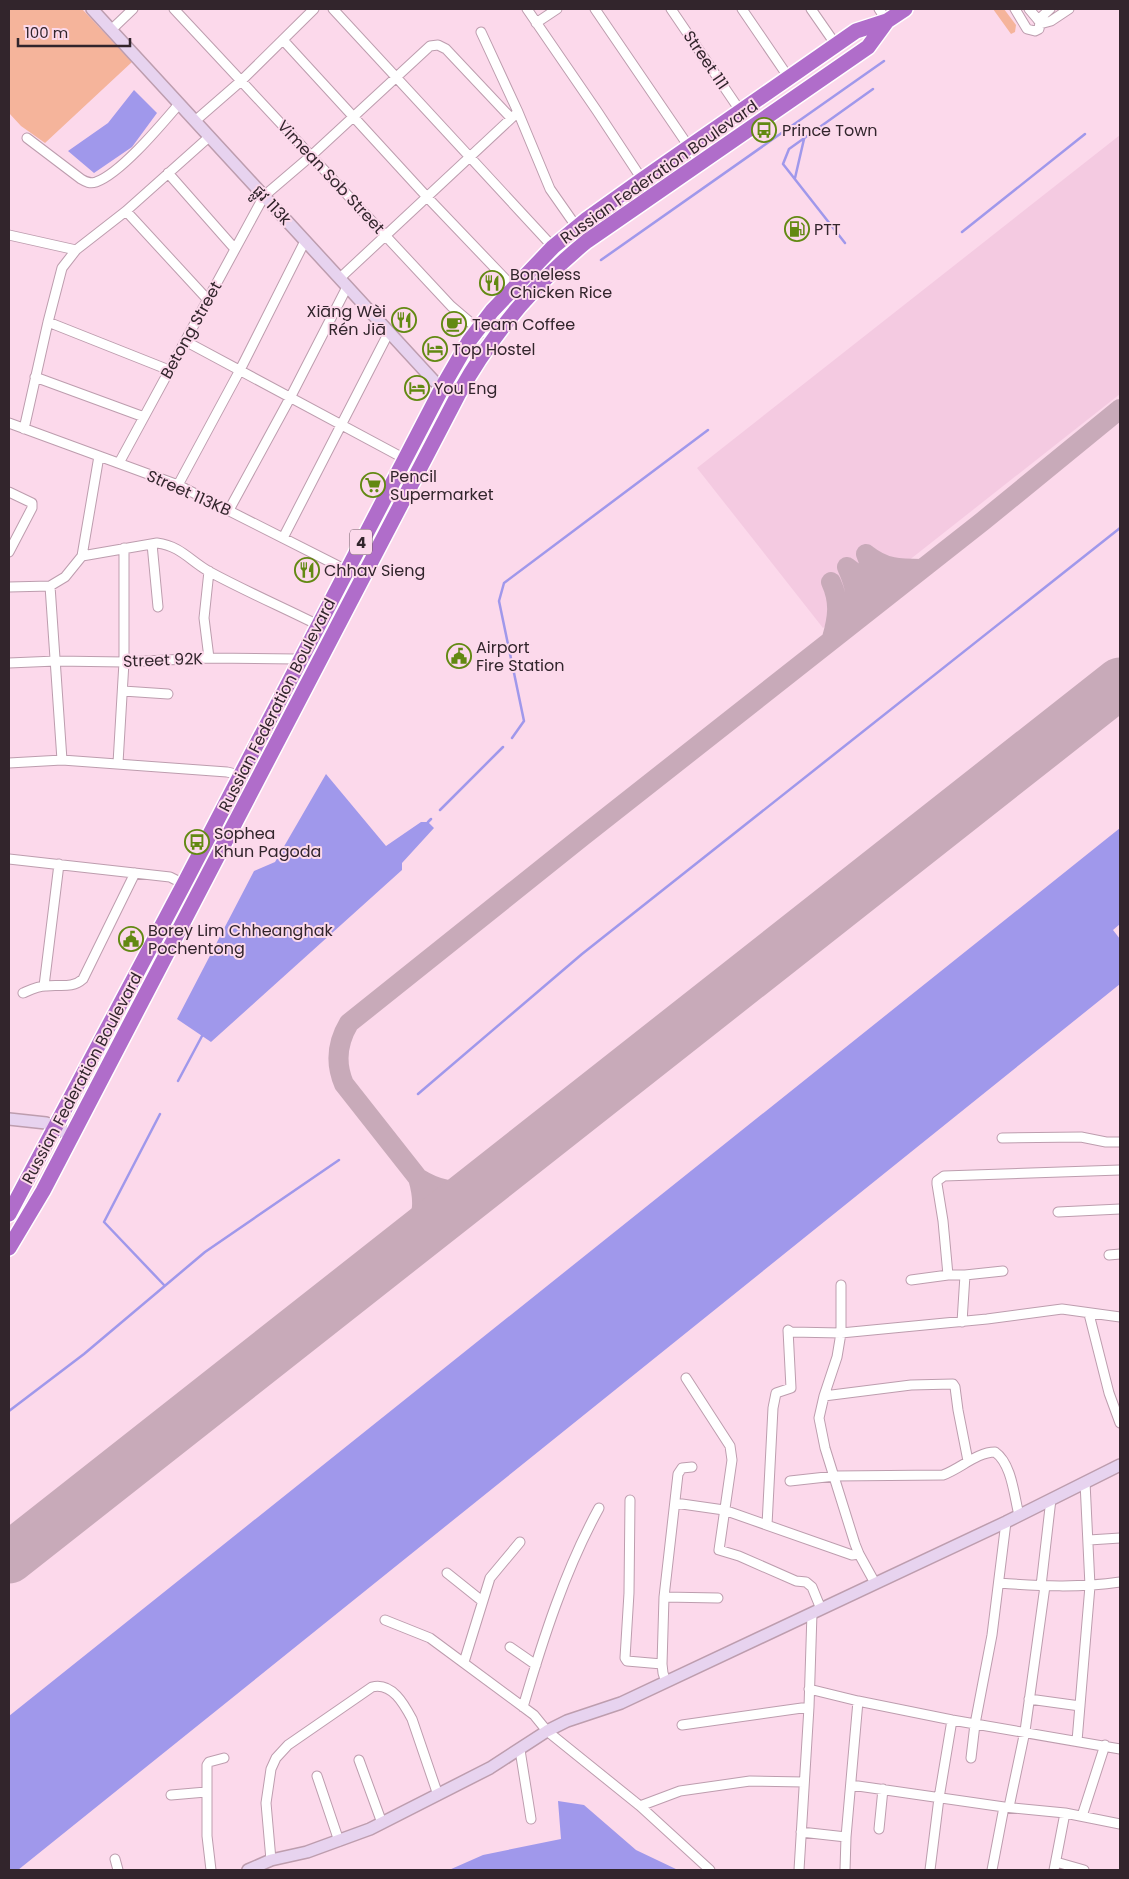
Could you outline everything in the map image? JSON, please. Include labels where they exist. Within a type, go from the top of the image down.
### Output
[{"type":"highway","name":"Russian Federation Boulevard","points":[[9,1214],[184,884],[442,386],[478,329],[513,287],[553,246],[576,227],[856,31],[883,15],[904,9]]},
{"type":"highway","name":"Russian Federation Boulevard","points":[[9,1248],[44,1191],[458,395],[493,338],[516,310],[556,268],[587,241],[868,47],[883,15]]},
{"type":"street","name":"ផ្លូវ 113k","points":[[92,9],[434,381],[458,395]]},
{"type":"street","points":[[111,30],[133,9]]},
{"type":"street","name":"Vimean Sob Street","points":[[174,9],[451,306],[478,329],[493,338]]},
{"type":"street","points":[[195,121],[241,81],[314,9]]},
{"type":"street","points":[[333,9],[553,246]]},
{"type":"street","points":[[527,9],[653,196]]},
{"type":"street","points":[[536,23],[557,9]]},
{"type":"street","points":[[595,9],[700,163]]},
{"type":"street","name":"Street 111","points":[[671,9],[740,112]]},
{"type":"street","points":[[742,9],[790,78]]},
{"type":"street","points":[[811,9],[836,45]]},
{"type":"street","points":[[1015,9],[1026,24],[1029,18],[1038,21],[1051,21],[1069,9]]},
{"type":"street","points":[[1029,9],[1038,21]]},
{"type":"street","points":[[1038,21],[1050,9]]},
{"type":"street","points":[[481,32],[514,115],[550,189],[587,241]]},
{"type":"street","points":[[283,40],[427,197],[513,287]]},
{"type":"street","points":[[264,196],[312,155],[430,46],[438,45],[446,49],[514,115]]},
{"type":"street","points":[[27,138],[81,179],[86,182],[93,182],[119,166],[145,142],[179,104]]},
{"type":"street","points":[[229,510],[290,398],[344,282],[385,235],[514,115]]},
{"type":"street","points":[[24,429],[62,268],[76,250],[126,211],[209,136]]},
{"type":"street","points":[[168,173],[235,249]]},
{"type":"street","name":"Betong Street","points":[[119,464],[264,196]]},
{"type":"street","points":[[126,211],[208,300]]},
{"type":"street","points":[[9,235],[76,250]]},
{"type":"street","points":[[178,485],[240,370],[305,241]]},
{"type":"street","points":[[48,322],[170,370]]},
{"type":"street","points":[[283,538],[388,332]]},
{"type":"street","points":[[185,341],[420,467]]},
{"type":"street","points":[[36,377],[144,417]]},
{"type":"street","name":"Street 113KB","points":[[9,423],[178,485],[362,578]]},
{"type":"street","points":[[9,586],[50,586],[65,577],[82,556],[99,456]]},
{"type":"street","points":[[9,492],[32,503],[32,508],[9,552]]},
{"type":"street","points":[[82,556],[152,544],[168,544],[178,548],[209,571],[318,625]]},
{"type":"street","points":[[152,544],[158,607]]},
{"type":"street","points":[[118,763],[124,662],[124,548]]},
{"type":"street","points":[[209,571],[204,618],[209,658]]},
{"type":"street","points":[[50,586],[62,760]]},
{"type":"street","name":"Street 92K","points":[[9,663],[56,661],[124,662],[209,658],[296,659],[316,668]]},
{"type":"street","points":[[123,691],[168,694]]},
{"type":"street","points":[[9,763],[62,760],[227,772],[240,775]]},
{"type":"street","points":[[9,860],[170,877],[199,892]]},
{"type":"street","points":[[44,986],[59,864]]},
{"type":"street","points":[[23,993],[44,986],[72,986],[83,979],[135,873]]},
{"type":"street","points":[[9,1120],[46,1123],[72,1136]]},
{"type":"street","points":[[1002,1138],[1081,1137],[1106,1142],[1120,1142]]},
{"type":"street","points":[[948,1275],[943,1221],[937,1184],[940,1178],[944,1176],[1120,1170]]},
{"type":"street","points":[[1058,1212],[1120,1209]]},
{"type":"street","points":[[1109,1255],[1120,1254]]},
{"type":"street","points":[[911,1280],[1003,1271]]},
{"type":"street","points":[[962,1322],[965,1274]]},
{"type":"street","points":[[841,1285],[841,1334],[837,1356],[819,1418],[825,1448],[859,1554],[875,1583]]},
{"type":"street","points":[[768,1525],[773,1408],[776,1393],[789,1389],[791,1386],[788,1330],[791,1332],[841,1334],[962,1322],[1062,1309],[1120,1317]]},
{"type":"street","points":[[1089,1314],[1109,1393],[1120,1423]]},
{"type":"street","points":[[686,1378],[730,1446],[732,1460],[719,1550],[739,1556],[796,1581],[806,1582],[812,1588],[816,1611],[809,1689],[799,1870]]},
{"type":"street","points":[[824,1396],[912,1385],[953,1384],[968,1461]]},
{"type":"street","points":[[790,1481],[834,1476],[943,1475],[956,1471],[968,1461],[989,1452],[998,1454],[1008,1472],[1019,1515]]},
{"type":"street","points":[[248,1870],[271,1860],[307,1852],[339,1841],[382,1823],[483,1772],[547,1731],[567,1721],[621,1703],[1006,1522],[1120,1465]]},
{"type":"street","points":[[666,1682],[662,1673],[664,1597],[678,1474],[682,1468],[692,1467]]},
{"type":"street","points":[[1077,1741],[1090,1586],[1085,1482]]},
{"type":"street","points":[[992,1870],[1025,1731],[1043,1586],[1051,1499]]},
{"type":"street","points":[[630,1500],[629,1593],[624,1658],[627,1662],[662,1664]]},
{"type":"street","points":[[675,1503],[724,1510],[852,1555],[859,1554]]},
{"type":"street","points":[[523,1707],[577,1550],[599,1508]]},
{"type":"street","points":[[971,1758],[975,1724],[992,1635],[1006,1522]]},
{"type":"street","points":[[1089,1540],[1120,1538]]},
{"type":"street","points":[[464,1662],[490,1578],[520,1542]]},
{"type":"street","points":[[447,1573],[482,1601]]},
{"type":"street","points":[[999,1583],[1043,1586],[1090,1586],[1120,1582]]},
{"type":"street","points":[[664,1597],[718,1598]]},
{"type":"street","points":[[385,1620],[430,1638],[534,1715],[547,1731],[640,1806],[710,1870]]},
{"type":"street","points":[[510,1647],[536,1665]]},
{"type":"street","points":[[271,1860],[266,1803],[271,1769],[276,1758],[288,1745],[372,1687],[386,1687],[406,1708],[412,1719],[438,1795]]},
{"type":"street","points":[[809,1689],[952,1720],[1025,1731],[1120,1749]]},
{"type":"street","points":[[1029,1699],[1080,1706]]},
{"type":"street","points":[[845,1870],[846,1837],[858,1701]]},
{"type":"street","points":[[682,1725],[809,1707]]},
{"type":"street","points":[[930,1870],[939,1798],[952,1720]]},
{"type":"street","points":[[1082,1816],[1105,1745]]},
{"type":"street","points":[[520,1750],[531,1819]]},
{"type":"street","points":[[211,1870],[206,1792],[208,1763],[224,1758]]},
{"type":"street","points":[[359,1760],[382,1823]]},
{"type":"street","points":[[317,1776],[339,1841]]},
{"type":"street","points":[[640,1806],[680,1791],[750,1782],[804,1782]]},
{"type":"street","points":[[851,1785],[1007,1807],[1065,1813],[1120,1824]]},
{"type":"street","points":[[879,1829],[883,1789]]},
{"type":"street","points":[[171,1795],[206,1792]]},
{"type":"street","points":[[1065,1813],[1055,1866],[1084,1870]]},
{"type":"street","points":[[801,1832],[846,1837]]},
{"type":"street","points":[[116,1859],[118,1870]]},
{"type":"shaded area","points":[[9,9],[82,9],[132,62],[45,143],[21,126],[9,113]]},
{"type":"shaded area","points":[[993,9],[1004,9],[1016,25],[1015,32],[1011,34]]},
{"type":"shaded area","points":[[134,90],[157,113],[132,147],[94,173],[68,151],[108,123]]},
{"type":"shaded area","points":[[1120,135],[1120,394],[823,628],[697,468]]},
{"type":"shaded area","points":[[326,774],[386,846],[421,822],[428,822],[434,828],[402,863],[402,870],[211,1042],[177,1019],[254,871],[275,862]]},
{"type":"shaded area","points":[[1120,828],[1120,924],[1113,930],[1120,939],[1120,984],[18,1870],[9,1870],[9,1716]]},
{"type":"shaded area","points":[[558,1801],[584,1805],[636,1850],[678,1870],[449,1870],[483,1855],[561,1839]]},
{"type":"waterway","points":[[601,260],[884,61]]},
{"type":"waterway","points":[[845,243],[783,164],[789,149],[873,89]]},
{"type":"waterway","points":[[962,232],[1085,134]]},
{"type":"waterway","points":[[795,178],[804,139]]},
{"type":"waterway","points":[[512,738],[524,721],[499,601],[504,583],[708,430]]},
{"type":"waterway","points":[[418,1094],[582,954],[1120,528]]},
{"type":"waterway","points":[[440,810],[503,747]]},
{"type":"waterway","points":[[428,822],[431,819]]},
{"type":"waterway","points":[[178,1081],[202,1036]]},
{"type":"waterway","points":[[160,1114],[104,1222],[164,1285]]},
{"type":"waterway","points":[[9,1411],[84,1354],[205,1252],[339,1160]]},
{"type":"taxiway","points":[[410,1243],[422,1211],[422,1196],[418,1178],[344,1084],[338,1061],[342,1038],[349,1023],[983,521],[1120,409]]},
{"type":"taxiway","points":[[866,554],[874,575],[872,595]]},
{"type":"taxiway","points":[[866,554],[880,563],[893,567],[922,569]]},
{"type":"taxiway","points":[[847,567],[861,577],[876,583],[890,584],[907,579]]},
{"type":"taxiway","points":[[847,567],[855,591],[855,603],[848,627]]},
{"type":"taxiway","points":[[831,582],[837,603],[836,623],[832,638]]},
{"type":"taxiway","points":[[418,1178],[446,1190],[477,1190]]},
{"type":"runway","points":[[9,1558],[1120,683]]},
{"type":"place","name":"Prince Town","points":[[764,130]]},
{"type":"place","name":"PTT","points":[[797,229]]},
{"type":"place","name":"Boneless Chicken Rice","points":[[492,283]]},
{"type":"place","name":"Xiāng Wèi Rén Jiā","points":[[404,320]]},
{"type":"place","name":"Team Coffee","points":[[454,324]]},
{"type":"place","name":"Top Hostel","points":[[435,349]]},
{"type":"place","name":"You Eng","points":[[417,388]]},
{"type":"place","name":"Pencil Supermarket","points":[[373,485]]},
{"type":"place","name":"Chhav Sieng","points":[[307,570]]},
{"type":"place","name":"Airport Fire Station","points":[[459,656]]},
{"type":"place","name":"Sophea Khun Pagoda","points":[[197,842]]},
{"type":"place","name":"Borey Lim Chheanghak Pochentong","points":[[131,939]]}]
